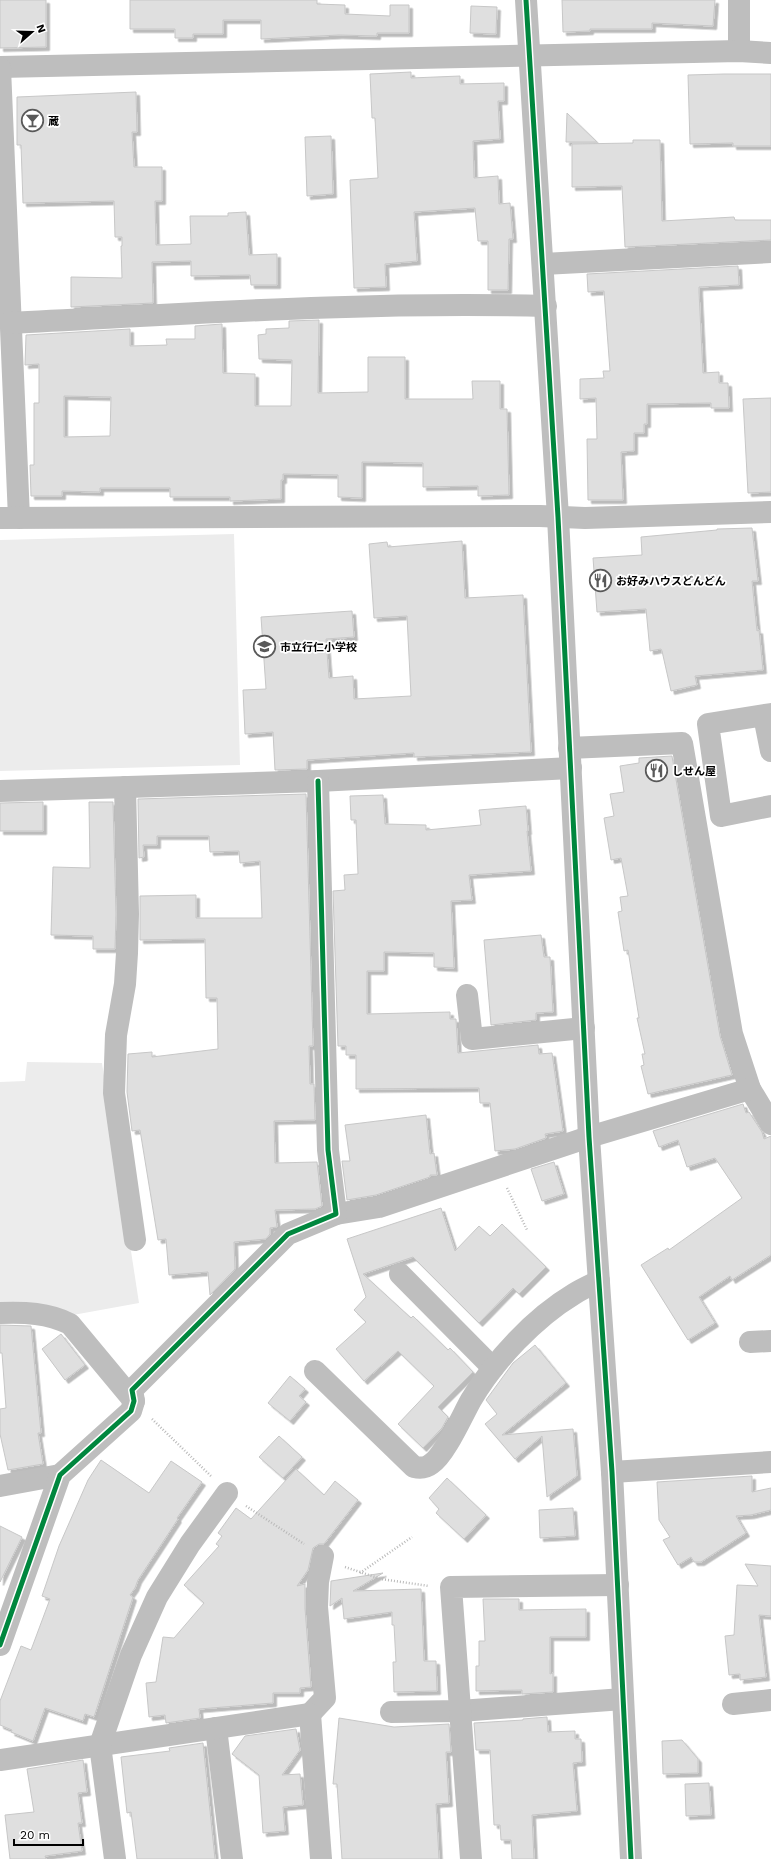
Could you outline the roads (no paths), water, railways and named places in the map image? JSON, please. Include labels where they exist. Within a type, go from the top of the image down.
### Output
[{"type":"street","points":[[526,0],[528,55],[546,306],[558,517],[589,1137],[612,1472],[631,1859]]},
{"type":"street","points":[[738,0],[739,51]]},
{"type":"street","points":[[771,53],[739,51],[528,55],[0,68],[10,323],[10,518],[540,516],[600,518],[771,512]]},
{"type":"street","points":[[543,264],[771,252]]},
{"type":"street","points":[[10,323],[286,309],[420,306],[546,306]]},
{"type":"street","points":[[771,751],[768,715],[708,724],[721,816],[771,806]]},
{"type":"street","points":[[0,791],[318,782],[570,758],[682,743],[732,1034],[750,1090],[771,1124]]},
{"type":"street","points":[[318,782],[328,1150],[336,1214]]},
{"type":"street","points":[[125,787],[128,914],[127,953],[125,984],[116,1034],[114,1093],[135,1240]]},
{"type":"street","points":[[467,995],[472,1039],[584,1028]]},
{"type":"street","points":[[0,1645],[60,1475],[131,1411],[134,1401],[132,1390],[288,1234],[336,1214],[379,1207],[589,1137],[750,1090]]},
{"type":"street","points":[[400,1274],[493,1368]]},
{"type":"street","points":[[315,1371],[414,1467],[419,1468],[430,1465],[435,1460],[472,1399],[493,1368],[533,1327],[559,1304],[599,1281]]},
{"type":"street","points":[[0,1313],[18,1312],[40,1314],[57,1318],[70,1324],[134,1401]]},
{"type":"street","points":[[612,1472],[771,1462]]},
{"type":"street","points":[[0,1486],[60,1475]]},
{"type":"street","points":[[115,1859],[100,1745],[130,1655],[156,1597],[190,1544],[227,1493]]},
{"type":"street","points":[[0,1760],[310,1714],[325,1698],[317,1607],[318,1582],[323,1556]]},
{"type":"street","points":[[471,1859],[451,1588],[618,1585]]},
{"type":"street","points":[[391,1712],[460,1711],[623,1699]]},
{"type":"street","points":[[733,1704],[771,1700]]},
{"type":"street","points":[[310,1714],[321,1859]]},
{"type":"street","points":[[216,1728],[232,1859]]},
{"type":"place","name":"蔵","points":[[32,121]]},
{"type":"place","name":"お好みハウスどんどん","points":[[601,581]]},
{"type":"place","name":"市立行仁小学校","points":[[265,647]]},
{"type":"place","name":"しせん屋","points":[[656,771]]}]
